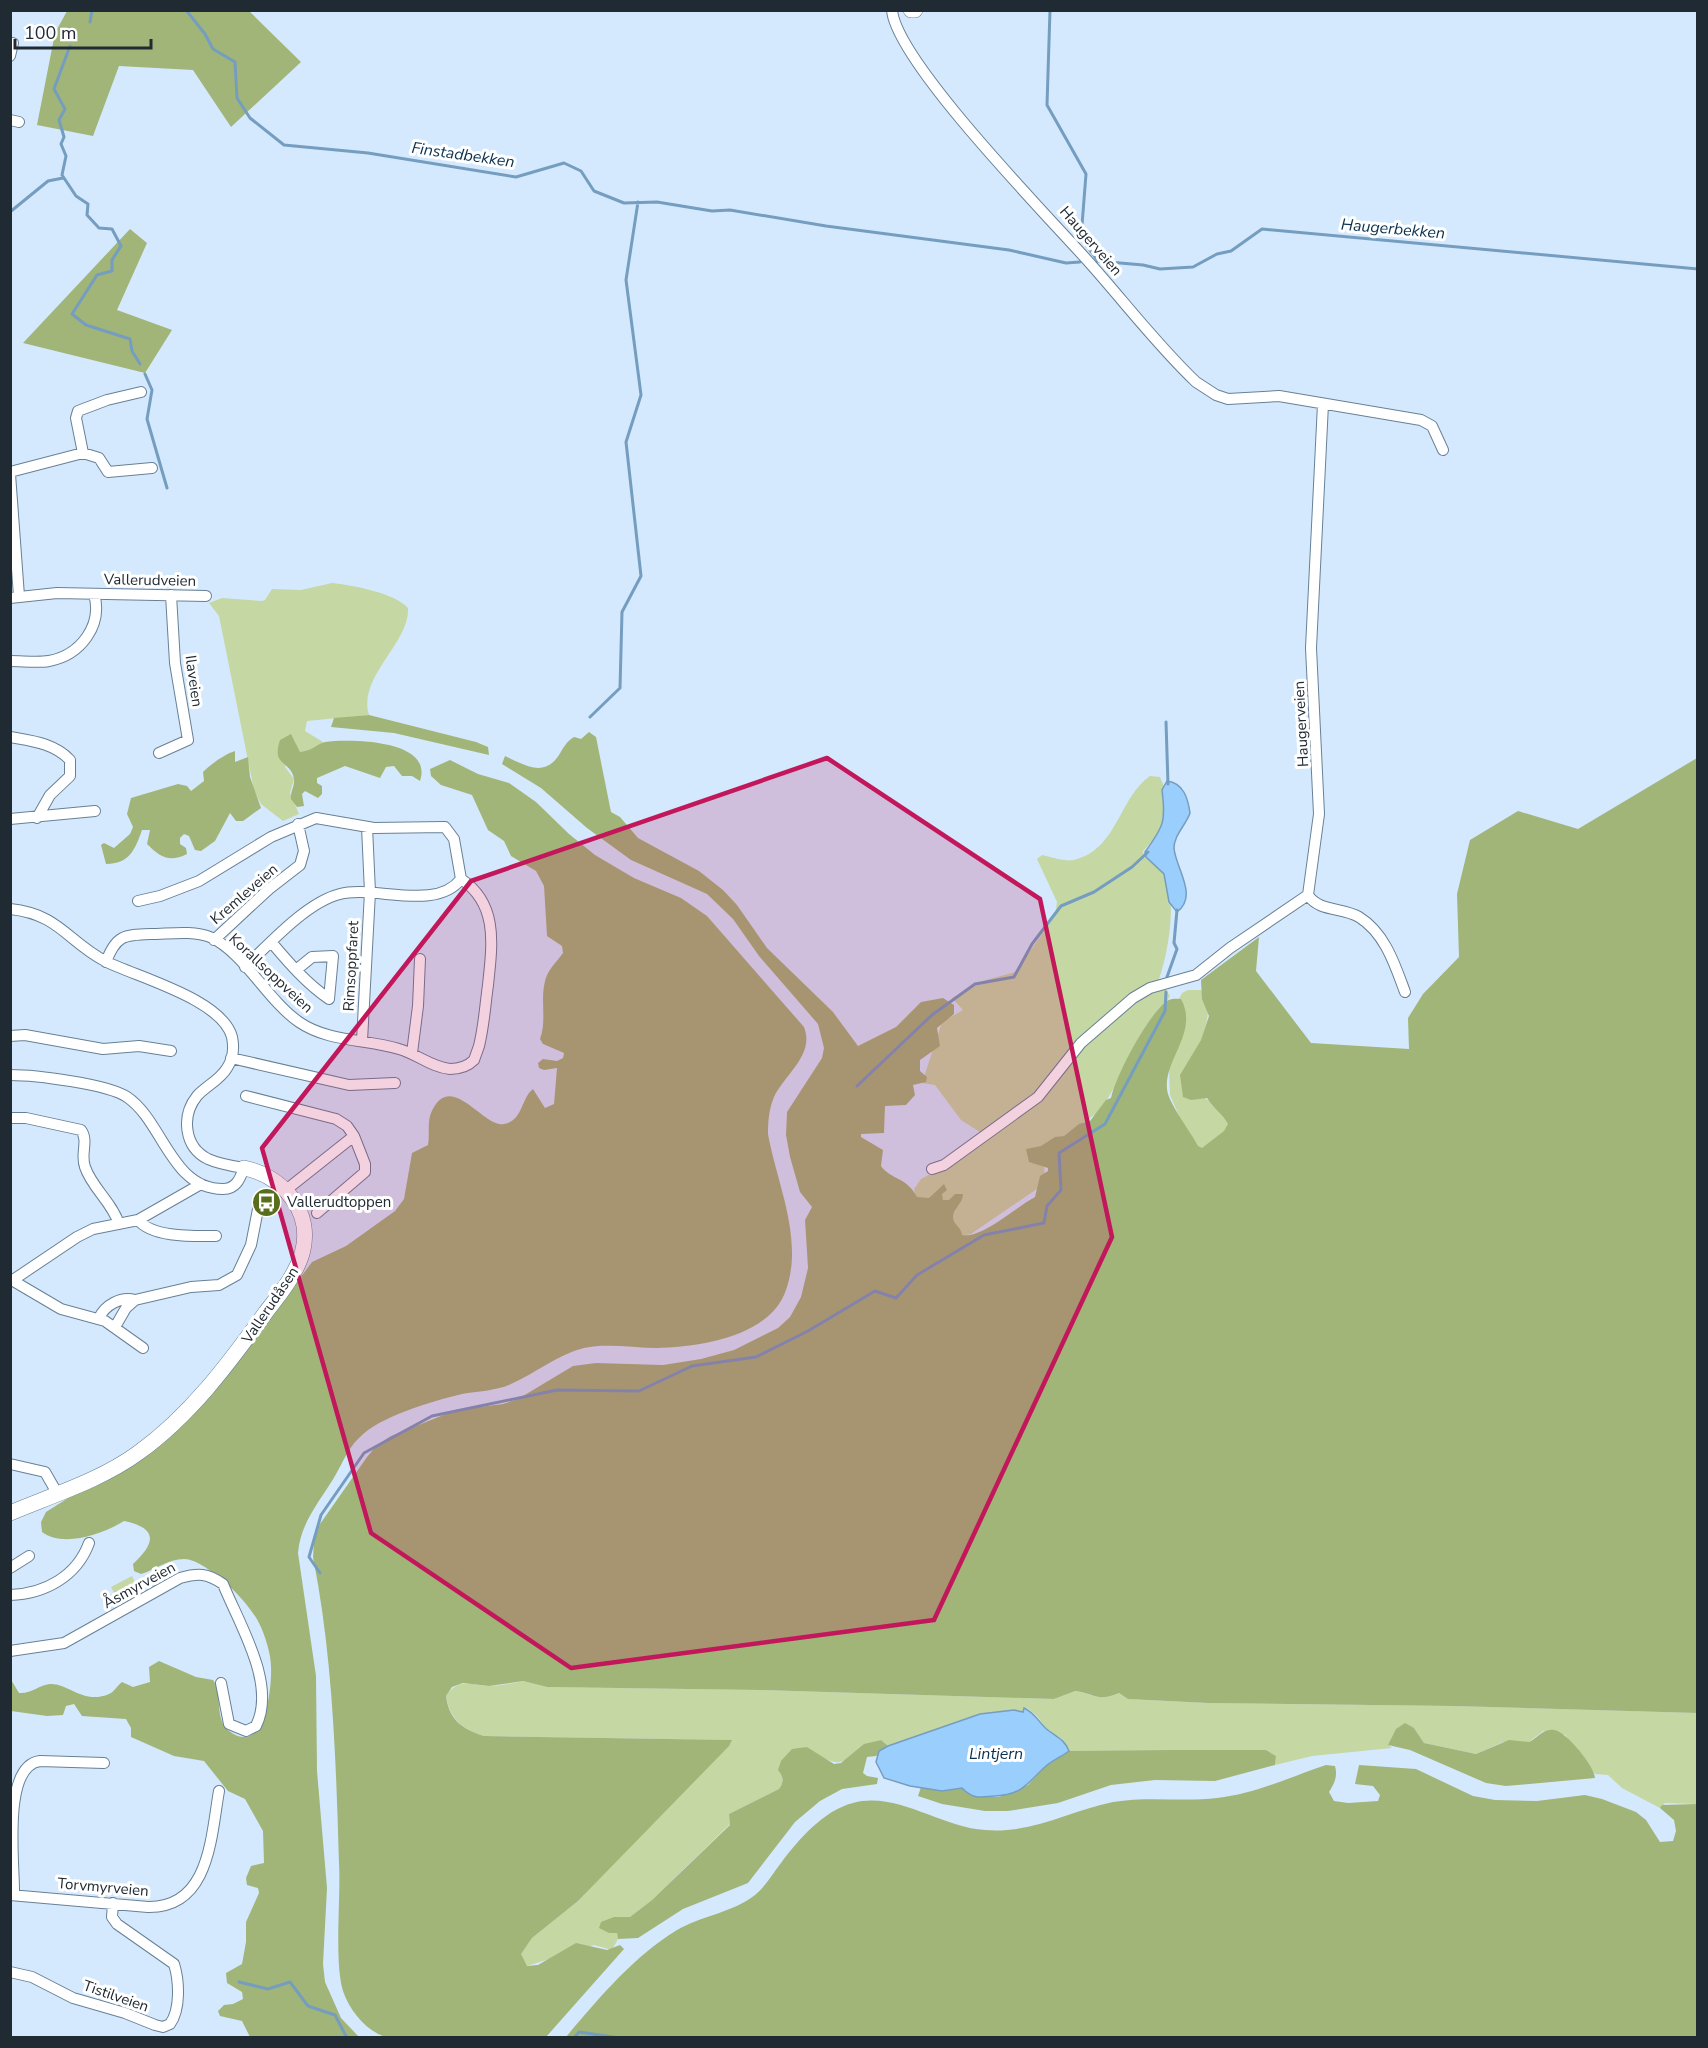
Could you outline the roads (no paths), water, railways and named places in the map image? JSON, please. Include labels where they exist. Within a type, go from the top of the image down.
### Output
[{"type":"street","name":"Haugerveien","points":[[892,10],[893,22],[899,34],[943,97],[1196,382],[1216,395],[1228,399],[1279,396],[1421,420],[1432,426],[1443,450]]},
{"type":"street","points":[[10,56],[13,43]]},
{"type":"street","points":[[83,453],[76,418],[78,411],[107,400],[141,392]]},
{"type":"street","name":"Haugerveien","points":[[1308,895],[1319,814],[1311,648],[1323,404]]},
{"type":"street","points":[[15,597],[10,473],[83,453],[99,458],[108,472],[152,468]]},
{"type":"street","name":"Vallerudveien","points":[[15,597],[94,594],[206,596]]},
{"type":"street","name":"Vallerudveien","points":[[10,661],[52,660],[78,645],[94,628],[97,617],[94,594]]},
{"type":"street","name":"Ilaveien","points":[[159,753],[188,740],[175,663],[171,595]]},
{"type":"street","points":[[10,737],[50,746],[62,751],[70,760],[70,776],[50,795],[37,818]]},
{"type":"street","points":[[10,819],[95,811]]},
{"type":"street","name":"Kremleveien","points":[[138,900],[160,896],[199,881],[271,837],[298,824],[323,818],[367,827],[446,827],[454,839],[461,879]]},
{"type":"street","name":"Kremleveien","points":[[106,962],[115,942],[125,936],[178,934],[203,936],[214,940],[269,889],[300,865],[304,851],[298,824]]},
{"type":"street","name":"Rimsoppfaret","points":[[362,1041],[370,892],[367,827]]},
{"type":"street","points":[[245,967],[303,915],[331,897],[348,892],[425,895],[447,890],[461,879]]},
{"type":"street","name":"Korallsoppveien","points":[[214,940],[245,967],[278,1003],[302,1024],[329,1035],[412,1053],[433,1065],[459,1069],[474,1060],[479,1046],[492,928],[482,901],[461,879]]},
{"type":"street","points":[[932,1169],[944,1165],[1038,1097],[1082,1043],[1133,998],[1150,988],[1196,975],[1230,948],[1308,895],[1319,905],[1358,916],[1373,930],[1393,959],[1405,992]]},
{"type":"street","points":[[10,909],[46,918],[106,962],[167,986],[219,1018],[230,1033],[231,1058],[349,1085],[395,1083]]},
{"type":"street","points":[[272,942],[296,970]]},
{"type":"street","points":[[412,1053],[418,1006],[420,959]]},
{"type":"street","points":[[10,1036],[25,1035],[103,1049],[139,1046],[171,1051]]},
{"type":"street","name":"Vallerudåsen","points":[[10,1513],[104,1473],[146,1448],[194,1402],[237,1353],[290,1280],[303,1252],[303,1217],[286,1190],[267,1175],[213,1161],[202,1155],[192,1144],[187,1127],[188,1116],[194,1101],[224,1073],[231,1058]]},
{"type":"street","points":[[10,1075],[48,1078],[107,1089],[126,1095],[141,1109],[182,1168],[201,1184],[216,1188],[231,1187],[238,1182],[244,1168]]},
{"type":"street","points":[[246,1096],[336,1119],[347,1126],[354,1136],[365,1164],[365,1172],[317,1213]]},
{"type":"street","points":[[10,1118],[26,1118],[81,1130],[85,1137],[83,1160],[86,1170],[114,1212],[119,1224]]},
{"type":"street","points":[[286,1190],[354,1136]]},
{"type":"street","points":[[143,1347],[99,1318],[61,1309],[12,1279],[76,1237],[93,1229],[138,1220],[201,1184]]},
{"type":"street","points":[[99,1318],[103,1311],[120,1300],[135,1300],[191,1287],[219,1285],[230,1280],[248,1256],[260,1199]]},
{"type":"street","points":[[138,1220],[145,1228],[159,1231],[216,1236]]},
{"type":"street","points":[[115,1327],[126,1308],[135,1300]]},
{"type":"street","points":[[10,1464],[45,1472],[57,1493]]},
{"type":"street","points":[[10,1595],[33,1592],[60,1580],[75,1568],[89,1543]]},
{"type":"street","points":[[10,1568],[29,1556]]},
{"type":"street","name":"Åsmyrveien","points":[[10,1651],[64,1643],[180,1578],[197,1573],[211,1576],[223,1584],[259,1675],[263,1704],[256,1726],[246,1731],[229,1724],[221,1683]]},
{"type":"street","points":[[12,1895],[13,1823],[19,1781],[24,1771],[29,1765],[40,1761],[104,1763]]},
{"type":"street","name":"Torvmyrveien","points":[[12,1895],[166,1906],[177,1902],[188,1892],[204,1867],[219,1791]]},
{"type":"street","name":"Tistilveien","points":[[10,1972],[32,1977],[73,1998],[125,2013],[155,2025],[163,2027],[170,2024],[175,2012],[177,1991],[174,1964],[117,1924],[112,1917],[112,1903]]},
{"type":"water","points":[[1167,781],[1181,788],[1190,813],[1178,834],[1174,848],[1186,890],[1186,898],[1177,912],[1169,902],[1164,874],[1146,857],[1145,852],[1162,823],[1164,809],[1162,790]]},
{"type":"water","name":"Lintjern","points":[[1024,1708],[1032,1713],[1046,1729],[1063,1741],[1069,1751],[1046,1766],[1024,1787],[1013,1793],[977,1797],[962,1788],[942,1791],[910,1786],[884,1778],[876,1762],[879,1751],[888,1746],[980,1714],[1014,1710],[1023,1712]]},
{"type":"waterway","points":[[90,22],[92,10]]},
{"type":"waterway","name":"Finstadbekken","points":[[186,10],[205,34],[213,49],[235,62],[237,98],[250,118],[284,145],[368,153],[516,177],[564,163],[581,171],[594,191],[624,203],[657,202],[712,211],[730,210],[826,226],[1009,250],[1066,263],[1080,262]]},
{"type":"waterway","points":[[1050,10],[1047,105],[1086,174],[1081,238],[1098,261]]},
{"type":"waterway","points":[[70,46],[54,89],[65,109],[59,120],[64,137],[61,144],[66,156],[62,175],[76,196],[88,204],[87,215],[99,228],[112,229],[121,246],[112,260],[112,271],[97,275],[72,314],[86,325],[130,339],[132,351],[140,364]]},
{"type":"waterway","points":[[10,212],[48,181],[63,178]]},
{"type":"waterway","points":[[590,717],[620,688],[622,612],[641,576],[626,442],[641,395],[626,280],[638,202]]},
{"type":"waterway","name":"Haugerbekken","points":[[1097,261],[1143,265],[1160,269],[1193,267],[1217,254],[1231,251],[1262,229],[1698,269]]},
{"type":"waterway","points":[[145,374],[152,390],[147,419],[167,488]]},
{"type":"waterway","points":[[1166,722],[1168,784]]},
{"type":"waterway","points":[[857,1086],[932,1015],[975,984],[1014,977],[1032,944],[1061,906],[1094,892],[1132,867],[1148,852]]},
{"type":"waterway","points":[[1167,977],[1177,949],[1174,943],[1177,910]]},
{"type":"waterway","points":[[320,1573],[309,1557],[321,1515],[364,1453],[432,1416],[557,1390],[639,1391],[692,1366],[756,1357],[808,1331],[875,1291],[896,1298],[917,1275],[984,1235],[1044,1223],[1047,1206],[1061,1190],[1059,1153],[1105,1124],[1165,1011],[1166,992]]},
{"type":"waterway","points":[[239,1982],[268,1989],[290,1982],[308,2006],[335,2015],[347,2038]]},
{"type":"waterway","points":[[574,2038],[579,2032],[620,2038]]},
{"type":"place","name":"Vallerudtoppen","points":[[266,1202]]}]
